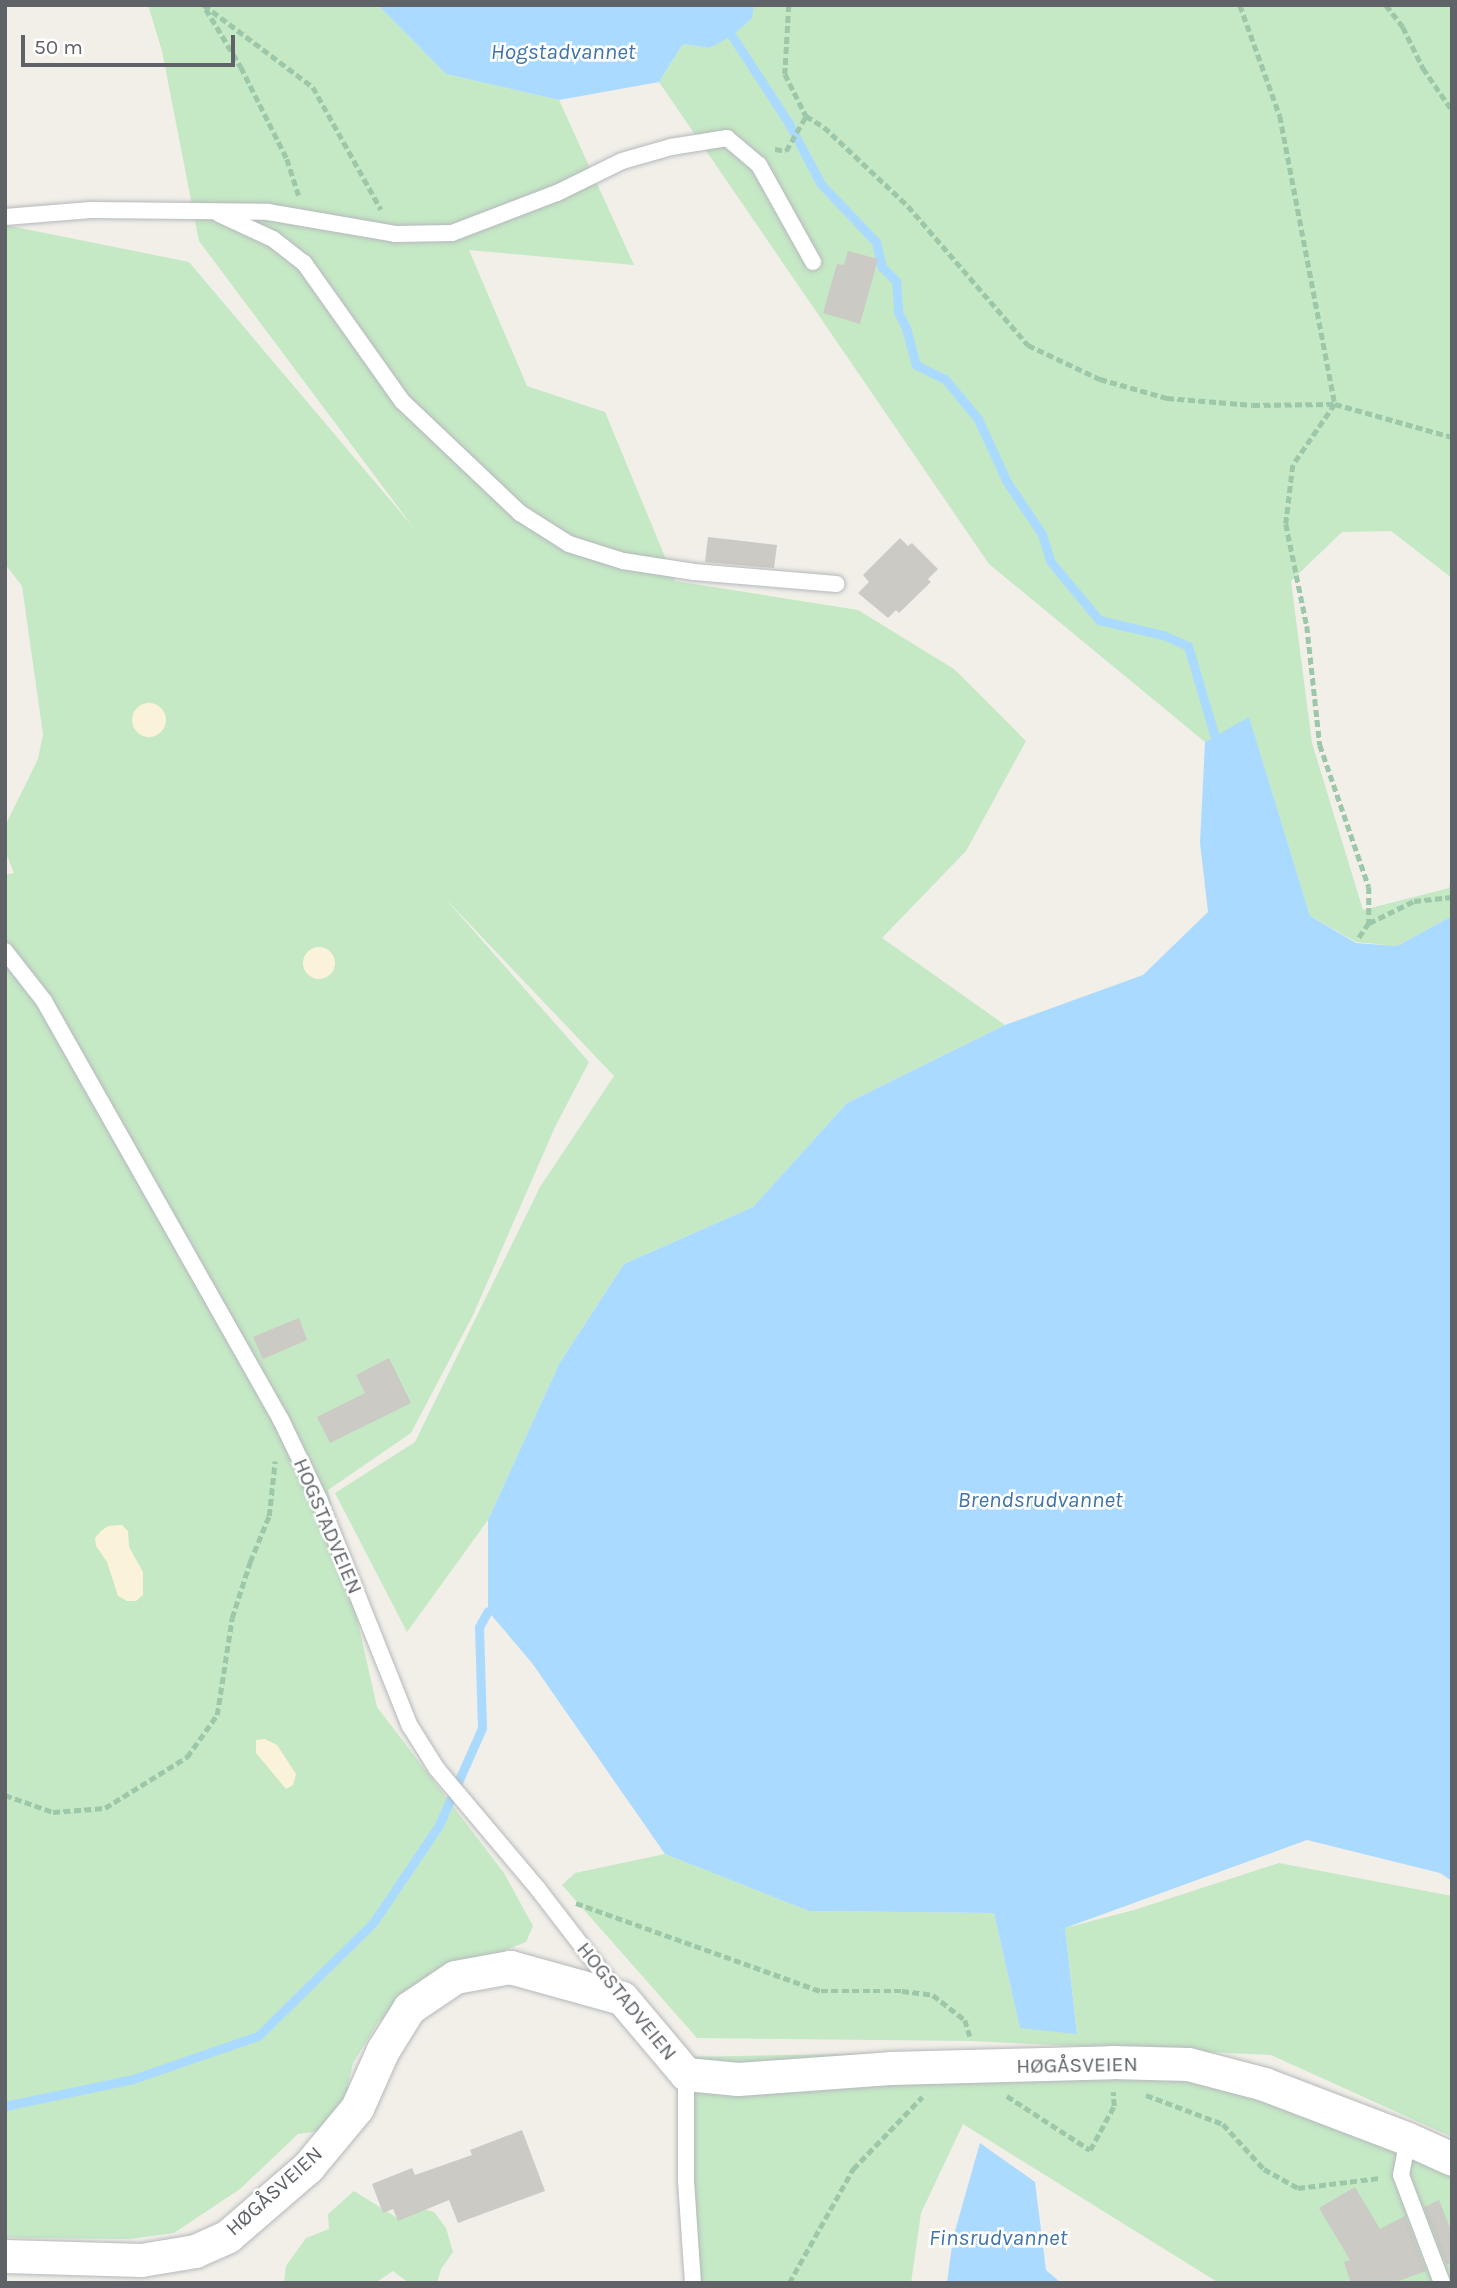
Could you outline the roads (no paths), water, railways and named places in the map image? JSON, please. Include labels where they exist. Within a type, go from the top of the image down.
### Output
[{"type":"street","name":"HØGÅSVEIEN","points":[[5,2256],[141,2260],[195,2251],[228,2236],[308,2167],[358,2108],[383,2050],[409,2008],[455,1976],[510,1967],[622,1998]]},
{"type":"street","name":"HOGSTADVEIEN","points":[[622,1998],[686,2074]]},
{"type":"street","name":"HØGÅSVEIEN","points":[[686,2074],[738,2079],[1112,2062],[1188,2064],[1264,2084],[1408,2139],[1452,2159]]},
{"type":"lane","points":[[5,217],[91,210],[268,212],[395,234],[453,233],[557,193],[622,161],[671,147],[727,138],[760,165],[813,262]]},
{"type":"lane","points":[[214,212],[273,239],[304,263],[401,401],[520,513],[569,544],[623,561],[682,570],[836,584]]},
{"type":"lane","name":"HOGSTADVEIEN","points":[[5,951],[44,1001],[290,1439],[318,1499],[410,1726],[437,1769],[538,1889],[622,1998]]},
{"type":"lane","points":[[686,2074],[686,2181],[694,2283]]},
{"type":"lane","points":[[1408,2139],[1401,2175],[1442,2283]]},
{"type":"water","name":"Hogstadvannet","points":[[378,5],[754,5],[752,18],[732,36],[709,48],[683,44],[659,82],[559,100],[446,74]]},
{"type":"water","name":"Brendsrudvannet","points":[[1249,717],[1310,916],[1356,943],[1397,946],[1452,916],[1452,1881],[1440,1873],[1307,1840],[1065,1928],[1077,2034],[1020,2028],[994,1913],[809,1911],[665,1854],[532,1663],[488,1611],[488,1520],[559,1364],[624,1264],[753,1207],[847,1103],[1005,1025],[1143,975],[1208,912],[1200,843],[1205,742]]},
{"type":"water","name":"Finsrudvannet","points":[[980,2143],[1035,2182],[1046,2270],[1061,2283],[947,2283],[953,2238]]},
{"type":"waterway","points":[[732,36],[788,122],[821,184],[876,242],[882,267],[896,281],[898,312],[906,328],[916,365],[945,379],[978,419],[1007,482],[1042,534],[1050,561],[1099,620],[1163,635],[1188,646],[1214,734]]},
{"type":"waterway","points":[[5,2106],[133,2079],[258,2036],[373,1923],[439,1825],[482,1728],[479,1627],[488,1611]]}]
